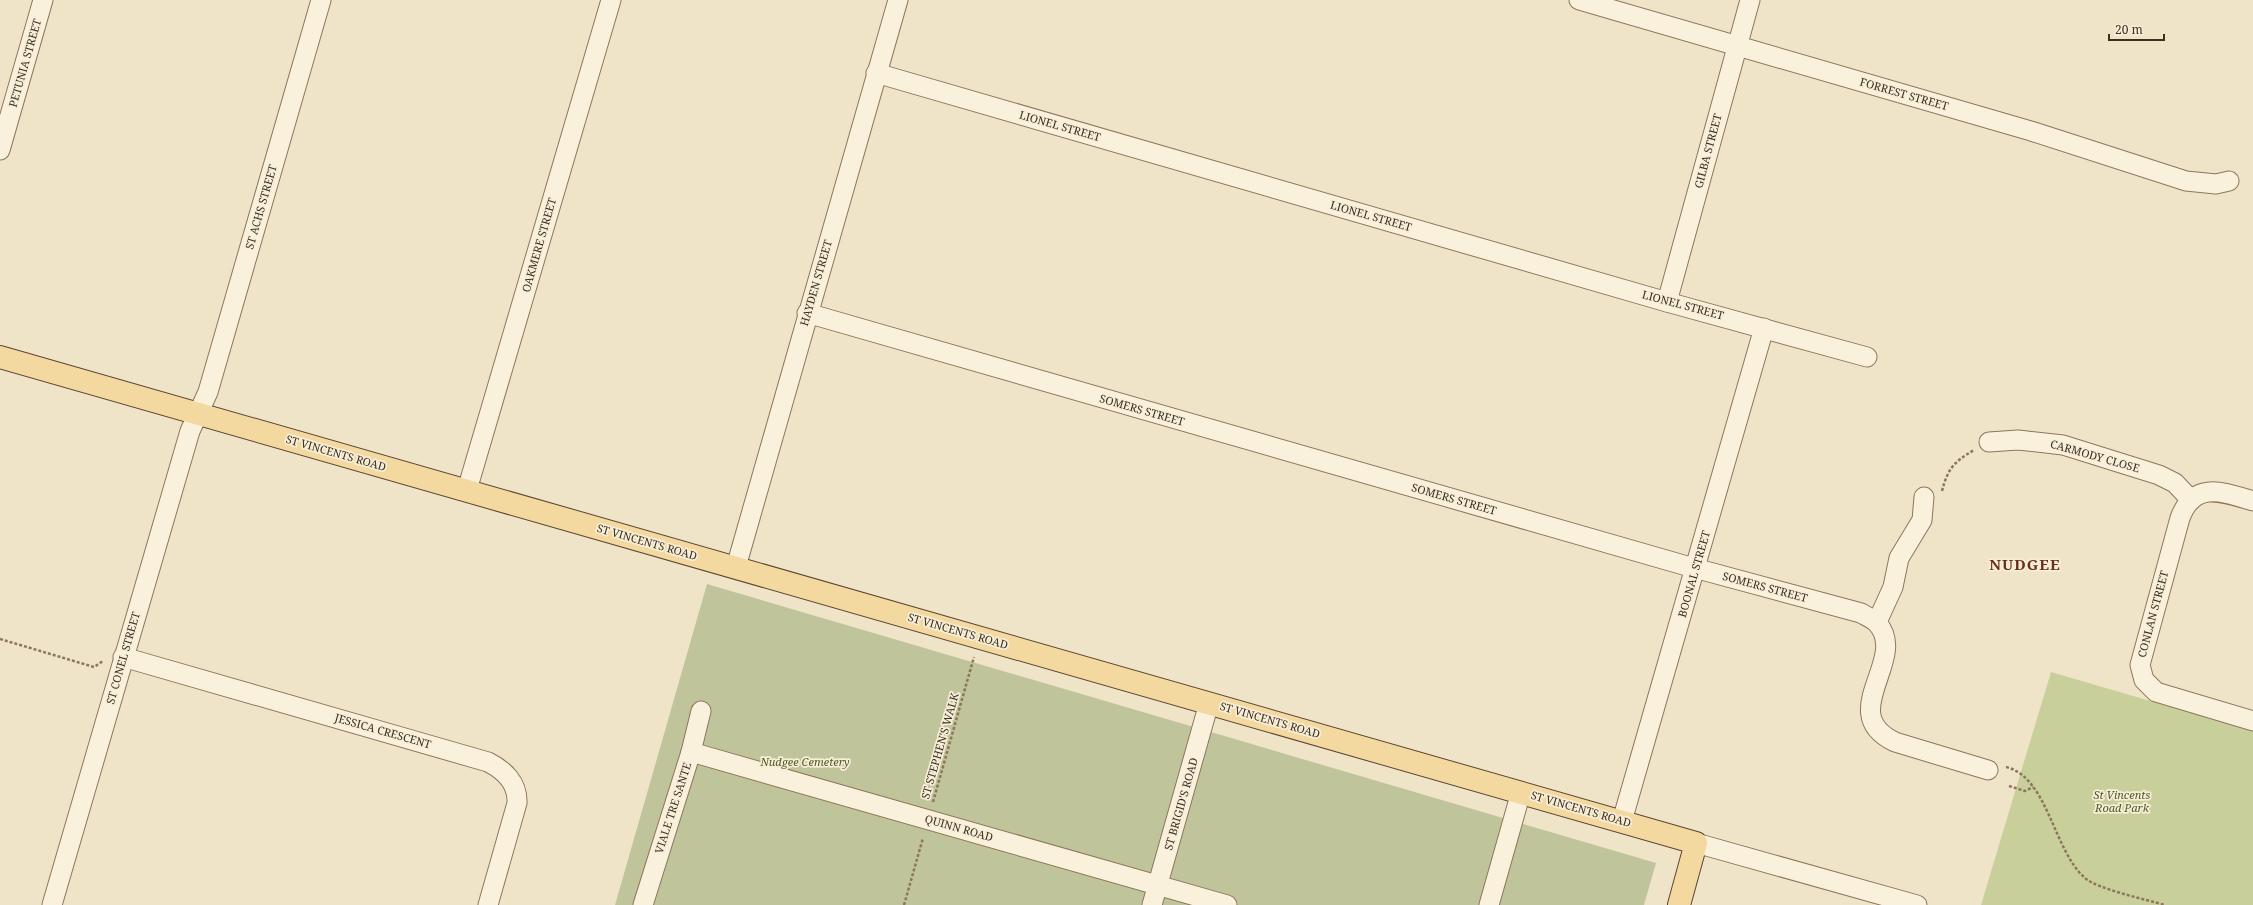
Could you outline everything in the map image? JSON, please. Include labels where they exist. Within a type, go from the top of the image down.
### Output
[{"type":"main road","name":"ST VINCENTS ROAD","points":[[0,356],[1696,843]]},
{"type":"main road","points":[[1679,905],[1696,843]]},
{"type":"street","name":"PETUNIA STREET","points":[[0,150],[43,0]]},
{"type":"street","name":"ST ACHS STREET","points":[[199,413],[208,392],[321,0]]},
{"type":"street","name":"OAKMERE STREET","points":[[467,490],[611,0]]},
{"type":"street","name":"HAYDEN STREET","points":[[736,567],[807,313],[898,0]]},
{"type":"street","name":"FORREST STREET","points":[[1579,0],[2031,131],[2186,181],[2216,184],[2229,180]]},
{"type":"street","name":"GILBA STREET","points":[[1667,302],[1750,0]]},
{"type":"street","name":"LIONEL STREET","points":[[876,73],[1667,302],[1867,357]]},
{"type":"street","name":"SOMERS STREET","points":[[807,313],[1696,568],[1861,613],[1876,622]]},
{"type":"street","name":"BOONAL STREET","points":[[1622,821],[1764,328]]},
{"type":"street","name":"ST CONEL STREET","points":[[52,905],[190,430],[199,413]]},
{"type":"street","name":"CARMODY CLOSE","points":[[1989,442],[2018,440],[2063,445],[2159,475],[2175,483],[2191,500]]},
{"type":"street","points":[[2191,500],[2207,491],[2214,491],[2253,501]]},
{"type":"street","name":"CONLAN STREET","points":[[2191,500],[2180,518],[2141,656],[2141,672],[2144,680],[2156,692],[2253,721]]},
{"type":"street","points":[[1923,504],[1922,520],[1899,558],[1893,587],[1876,622],[1885,638],[1885,647],[1871,704],[1871,719],[1875,727],[1887,738],[1895,742],[1988,770]]},
{"type":"street","name":"JESSICA CRESCENT","points":[[122,661],[383,731],[488,762],[505,772],[515,788],[517,803],[488,905]]},
{"type":"street","name":"ST BRIGID'S ROAD","points":[[1152,905],[1209,703]]},
{"type":"street","name":"VIALE TRE SANTE","points":[[643,905],[691,752],[701,711]]},
{"type":"street","name":"QUINN ROAD","points":[[691,752],[1158,884],[1227,905]]},
{"type":"street","points":[[1489,905],[1521,792]]},
{"type":"street","name":"ST VINCENTS ROAD","points":[[1696,843],[1917,905]]},
{"type":"path","points":[[1923,504],[1929,510],[1942,494],[1946,478],[1953,463],[1989,442]]},
{"type":"path","name":"ST STEPHEN'S WALK","points":[[904,905],[979,637]]},
{"type":"path","points":[[0,639],[94,667],[104,660],[122,661]]},
{"type":"path","points":[[1988,770],[2006,767],[2018,771],[2033,787],[2072,864],[2086,879],[2122,893],[2165,905]]},
{"type":"path","points":[[2009,786],[2025,791],[2033,787]]},
{"type":"green space","name":"Nudgee Cemetery","points":[[707,584],[1656,863],[1644,905],[615,905]]},
{"type":"green space","name":"St Vincents Road Park","points":[[2051,672],[2253,731],[2253,905],[1981,905]]},
{"type":"district","name":"NUDGEE","points":[[2025,565]]}]
